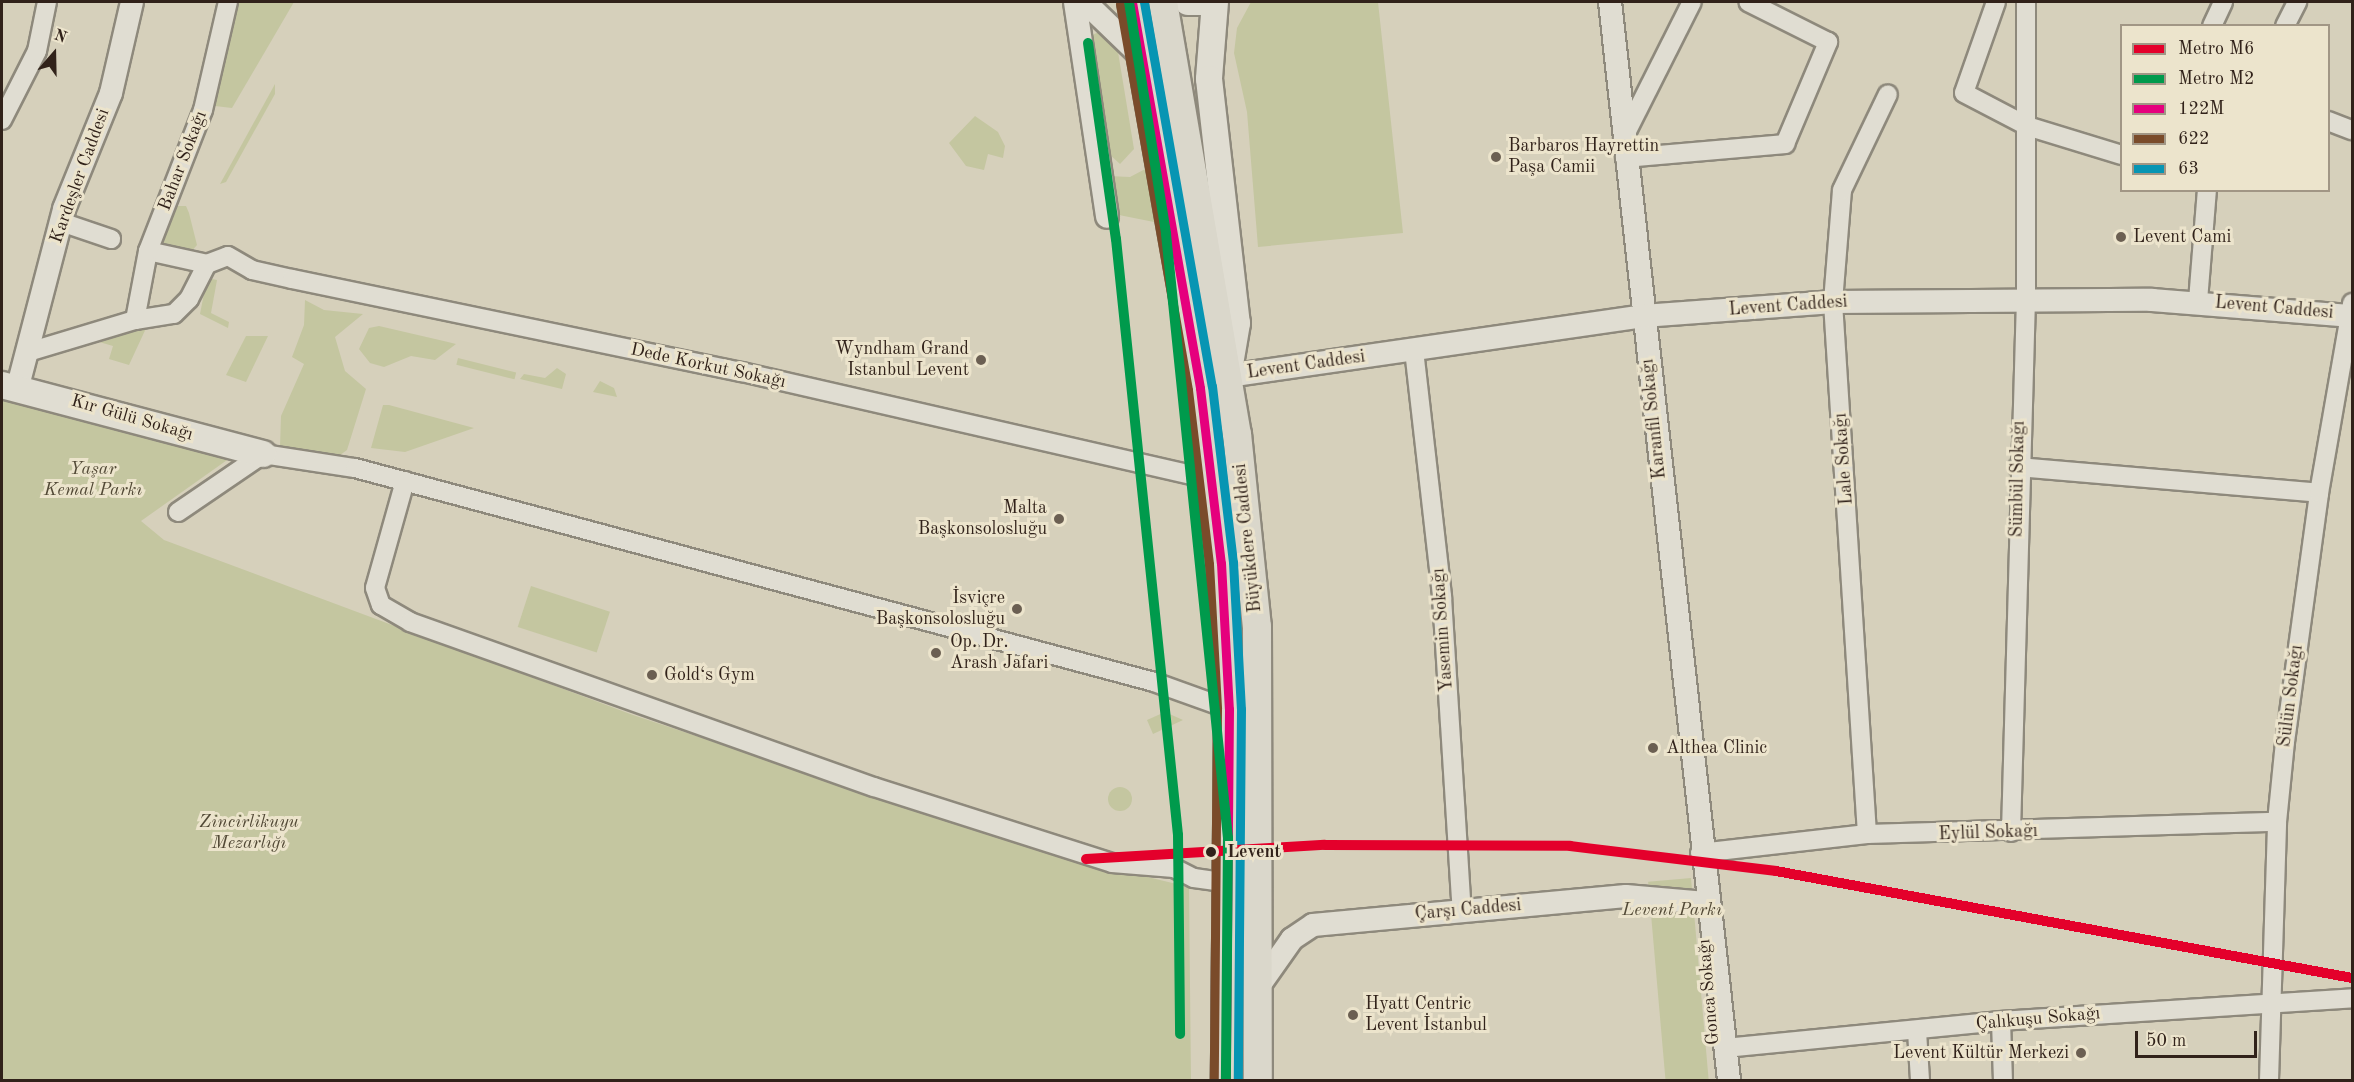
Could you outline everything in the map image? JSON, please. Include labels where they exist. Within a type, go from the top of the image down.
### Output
[{"type":"main road","name":"Büyükdere Caddesi","points":[[1132,2],[1212,480],[1229,709],[1226,1080]]},
{"type":"main road","name":"Büyükdere Caddesi","points":[[1164,2],[1228,376],[1257,627],[1258,1080]]},
{"type":"main road","points":[[1188,2],[1206,2]]},
{"type":"main road","points":[[1215,2],[1209,79],[1237,323],[1228,376]]},
{"type":"main road","name":"Kır Gülü Sokağı","points":[[10,385],[263,454]]},
{"type":"street","points":[[2,120],[37,51],[47,2]]},
{"type":"street","name":"Kardeşler Caddesi","points":[[10,385],[25,353],[61,222],[111,93],[132,2]]},
{"type":"street","name":"Bahar Sokağı","points":[[135,320],[148,250],[203,110],[228,2]]},
{"type":"street","points":[[1075,2],[1107,217]]},
{"type":"street","points":[[1085,2],[1142,57]]},
{"type":"street","name":"Karanfil Sokağı","points":[[1610,2],[1706,903]]},
{"type":"street","points":[[1692,2],[1624,148],[1785,144],[1828,42],[1748,2]]},
{"type":"street","points":[[1996,2],[1964,93],[2027,126],[2120,155]]},
{"type":"street","name":"Sümbül Sokağı","points":[[2011,832],[2018,467],[2026,297],[2026,2]]},
{"type":"street","points":[[2213,24],[2223,2]]},
{"type":"street","points":[[2286,24],[2297,2]]},
{"type":"street","name":"Lale Sokağı","points":[[1867,834],[1833,302],[1842,190],[1888,94]]},
{"type":"street","points":[[2330,122],[2352,130]]},
{"type":"street","points":[[2198,301],[2207,192]]},
{"type":"street","points":[[61,222],[111,239]]},
{"type":"street","name":"Dede Korkut Sokağı","points":[[148,250],[207,264],[228,256],[252,270],[282,277],[742,372],[1212,480]]},
{"type":"street","points":[[25,353],[135,320],[174,314],[189,299],[207,264]]},
{"type":"street","name":"Levent Caddesi","points":[[1228,376],[1643,316],[1833,302],[2026,297],[2198,301],[2351,311]]},
{"type":"street","name":"Sülün Sokağı","points":[[2269,1080],[2277,822],[2319,493],[2351,311]]},
{"type":"street","name":"Yasemin Sokağı","points":[[1414,350],[1442,597],[1462,911]]},
{"type":"street","points":[[178,512],[263,454],[405,482],[1154,682],[1229,709]]},
{"type":"street","points":[[2018,467],[2319,493]]},
{"type":"street","points":[[405,482],[375,588],[381,605],[410,622],[873,787],[1101,859],[1174,868],[1194,878],[1229,883]]},
{"type":"street","name":"Eylül Sokağı","points":[[1700,853],[1867,834],[2011,832],[2277,822]]},
{"type":"street","name":"Çarşı Caddesi","points":[[1259,986],[1292,939],[1313,925],[1626,896],[1706,903]]},
{"type":"street","name":"Gonca Sokağı","points":[[1706,903],[1719,1049],[1717,1080]]},
{"type":"street","name":"Çalıkuşu Sokağı","points":[[1719,1049],[2001,1021],[2271,1001],[2352,999]]},
{"type":"street","points":[[2001,1021],[2003,1080]]},
{"type":"street","points":[[1917,1031],[1920,1080]]},
{"type":"street","name":"Gonca Sokağı","points":[[1719,1049],[1729,1080]]},
{"type":"green space","points":[[236,2],[294,2],[232,108],[215,106]]},
{"type":"green space","points":[[1251,2],[1378,2],[1403,233],[1258,247],[1247,112],[1234,53],[1237,28]]},
{"type":"green space","points":[[1101,31],[1118,52],[1134,149],[1120,164],[1108,153],[1090,36]]},
{"type":"green space","points":[[275,84],[275,94],[226,182],[220,184]]},
{"type":"green space","points":[[975,116],[998,132],[1005,146],[1003,158],[988,154],[984,170],[966,166],[949,143]]},
{"type":"green space","points":[[1149,167],[1159,223],[1114,214],[1108,176],[1130,177]]},
{"type":"green space","points":[[174,206],[186,206],[189,213],[197,245],[190,253],[157,245]]},
{"type":"green space","points":[[207,278],[217,280],[211,313],[229,322],[228,328],[200,314]]},
{"type":"green space","points":[[305,300],[324,310],[363,314],[335,337],[345,371],[366,389],[347,450],[336,458],[280,447],[281,416],[304,364],[292,357],[304,325]]},
{"type":"green space","points":[[148,324],[129,365],[109,359],[113,346],[89,339]]},
{"type":"green space","points":[[379,326],[456,344],[435,360],[411,356],[384,367],[370,363],[359,349],[369,328]]},
{"type":"green space","points":[[246,336],[268,336],[246,382],[226,375]]},
{"type":"green space","points":[[458,358],[516,373],[515,379],[456,365]]},
{"type":"green space","points":[[557,368],[566,374],[562,389],[520,379],[524,374],[545,378]]},
{"type":"green space","points":[[600,381],[614,388],[617,397],[593,392]]},
{"type":"green space","name":"Zincirlikuyu Mezarlığı","points":[[2,395],[237,453],[141,521],[164,540],[633,715],[1048,853],[1189,887],[1191,1080],[2,1080]]},
{"type":"green space","points":[[383,405],[474,428],[405,452],[371,448]]},
{"type":"green space","points":[[531,586],[610,612],[597,653],[518,627]]},
{"type":"green space","points":[[1165,712],[1183,720],[1153,734],[1147,720]]},
{"type":"green space","points":[[1120,787],[1128,791],[1132,799],[1128,807],[1120,811],[1112,807],[1108,799],[1112,791]]},
{"type":"green space","name":"Levent Parkı","points":[[1691,878],[1709,1080],[1666,1080],[1648,882]]},
{"type":"metro line","name":"M2","points":[[1129,2],[1166,234],[1228,838],[1226,1080]]},
{"type":"metro line","name":"M2","points":[[1088,43],[1116,239],[1178,835],[1180,1034]]},
{"type":"metro line","name":"M6","points":[[1086,859],[1325,845],[1570,846],[1776,871],[2352,978]]},
{"type":"transit line","name":"122M","points":[[1132,2],[1200,388],[1221,563],[1229,709],[1226,1080]]},
{"type":"transit line","name":"63","points":[[1144,2],[1212,386],[1233,562],[1241,709],[1238,1080]]},
{"type":"transit line","name":"622","points":[[1120,4],[1188,390],[1209,564],[1217,709],[1214,1080]]},
{"type":"place","name":"Barbaros Hayrettin Paşa Camii","points":[[1496,157]]},
{"type":"place","name":"Levent Cami","points":[[2121,237]]},
{"type":"place","name":"Wyndham Grand Istanbul Levent","points":[[981,360]]},
{"type":"place","name":"Malta Başkonsolosluğu","points":[[1059,519]]},
{"type":"place","name":"İsviçre Başkonsolosluğu","points":[[1017,609]]},
{"type":"place","name":"Op. Dr. Arash Jafari","points":[[936,653]]},
{"type":"place","name":"Gold‘s Gym","points":[[652,675]]},
{"type":"place","name":"Althea Clinic","points":[[1653,748]]},
{"type":"place","name":"Levent","points":[[1211,852]]},
{"type":"place","name":"Hyatt Centric Levent İstanbul","points":[[1353,1015]]},
{"type":"place","name":"Levent Kültür Merkezi","points":[[2081,1053]]},
{"type":"park label","name":"Yaşar Kemal Parkı","points":[[93,480]]}]
